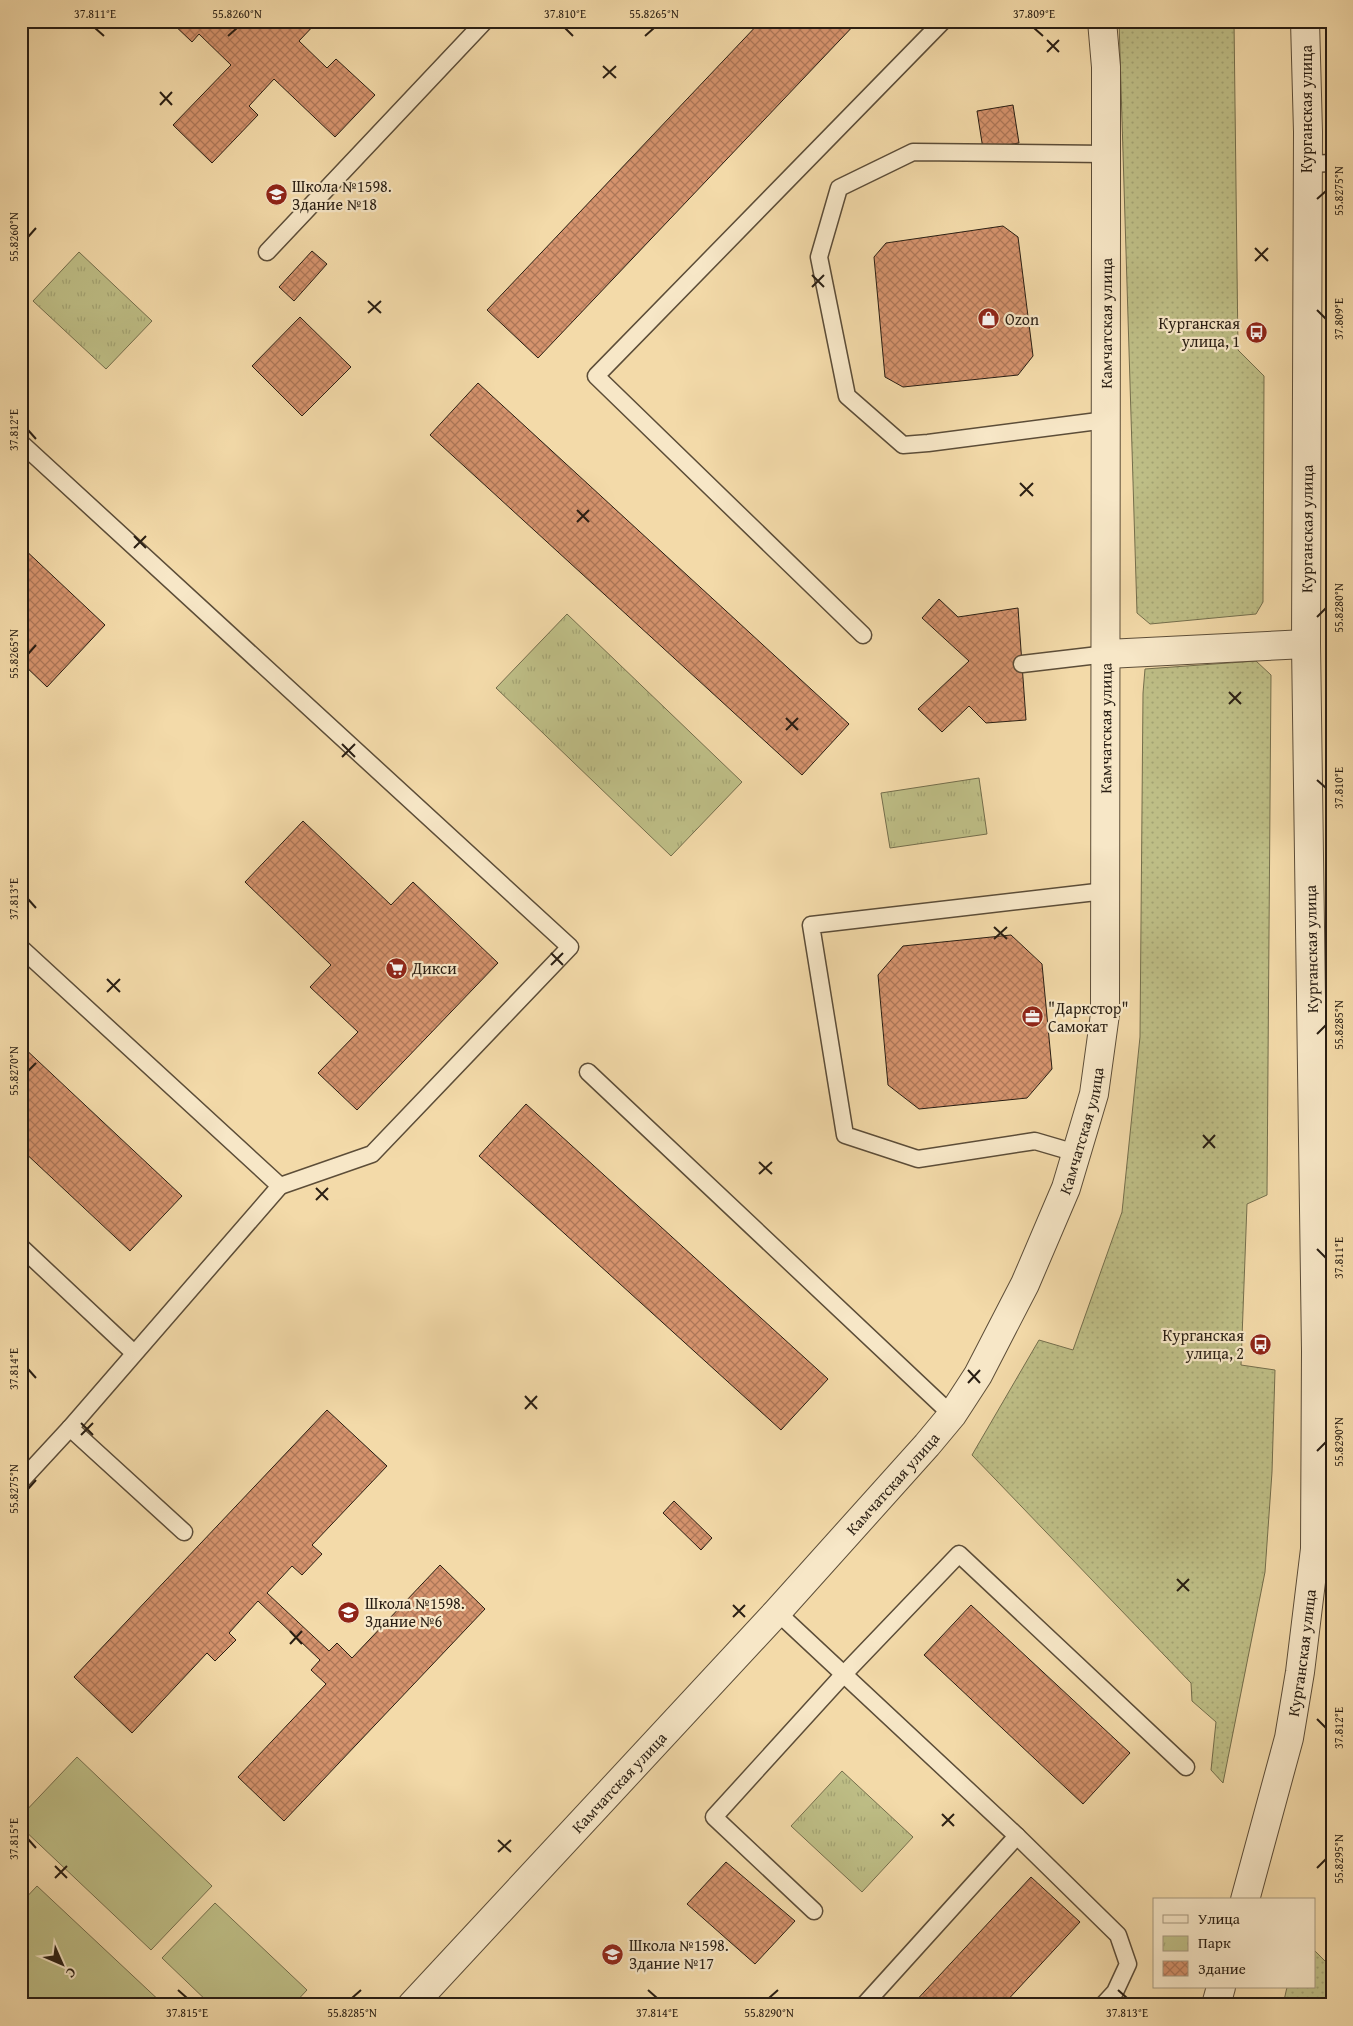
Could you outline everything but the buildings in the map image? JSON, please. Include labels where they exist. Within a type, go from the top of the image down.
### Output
[{"type":"street","name":"Камчатская улица","points":[[412,2005],[778,1612],[952,1415],[978,1374],[1025,1284],[1066,1188],[1094,1094],[1105,1014],[1104,890],[1107,654],[1106,66],[1102,21]]},
{"type":"street","name":"Курганская улица","points":[[1246,1898],[1289,1738],[1300,1672],[1315,1549],[1316,1351],[1322,1073],[1306,644],[1319,164],[1305,21]]},
{"type":"street","points":[[1107,654],[1306,644]]},
{"type":"street","points":[[1216,2005],[1221,1988]]},
{"type":"lane","points":[[267,252],[485,21]]},
{"type":"lane","points":[[863,635],[596,376],[942,21]]},
{"type":"lane","points":[[1106,154],[913,152],[839,188],[819,257],[847,396],[903,445],[1106,420]]},
{"type":"lane","points":[[21,443],[570,947],[372,1154],[280,1186],[70,1428],[21,1481]]},
{"type":"lane","points":[[1022,664],[1107,654]]},
{"type":"lane","points":[[1076,1153],[1035,1141],[918,1159],[845,1135],[811,925],[1104,890]]},
{"type":"lane","points":[[21,948],[280,1186]]},
{"type":"lane","points":[[588,1072],[952,1415]]},
{"type":"lane","points":[[21,1247],[134,1353]]},
{"type":"lane","points":[[70,1428],[184,1532]]},
{"type":"lane","points":[[814,1910],[714,1817],[844,1674],[960,1554],[1186,1767]]},
{"type":"lane","points":[[778,1612],[1017,1836],[1118,1935],[1128,1964],[1115,1992],[1103,2005]]},
{"type":"lane","points":[[864,2005],[1017,1836]]},
{"type":"green space","points":[[1119,21],[1234,21],[1238,350],[1264,376],[1263,602],[1256,614],[1150,624],[1137,613]]},
{"type":"green space","points":[[79,252],[152,321],[106,369],[33,301]]},
{"type":"green space","points":[[567,614],[742,782],[671,856],[496,688]]},
{"type":"green space","points":[[1256,661],[1271,675],[1267,1195],[1247,1204],[1241,1365],[1275,1370],[1272,1472],[1265,1572],[1223,1783],[1211,1770],[1216,1722],[1192,1701],[1191,1683],[972,1455],[1039,1340],[1073,1350],[1122,1212],[1140,1037],[1143,693],[1145,669]]},
{"type":"green space","points":[[979,778],[987,834],[890,848],[881,793]]},
{"type":"green space","points":[[77,1757],[212,1886],[151,1950],[21,1827],[21,1816]]},
{"type":"green space","points":[[842,1771],[913,1837],[862,1892],[791,1826]]},
{"type":"green space","points":[[37,1886],[164,2005],[21,2005],[21,1903]]},
{"type":"green space","points":[[215,1903],[307,1990],[293,2005],[211,2005],[162,1958]]},
{"type":"green space","points":[[1316,1952],[1332,1968],[1332,2005],[1283,2005],[1287,1988],[1316,1988]]},
{"type":"place","name":"Школа №1598. Здание №18","points":[[276,195]]},
{"type":"place","name":"Ozon","points":[[989,319]]},
{"type":"place","name":"Курганская улица, 1","points":[[1256,332]]},
{"type":"place","name":"Дикси","points":[[396,968]]},
{"type":"place","name":"\"Даркстор\" Самокат","points":[[1032,1017]]},
{"type":"place","name":"Курганская улица, 2","points":[[1260,1344]]},
{"type":"place","name":"Школа №1598. Здание №6","points":[[349,1612]]},
{"type":"place","name":"Школа №1598. Здание №17","points":[[613,1954]]}]
